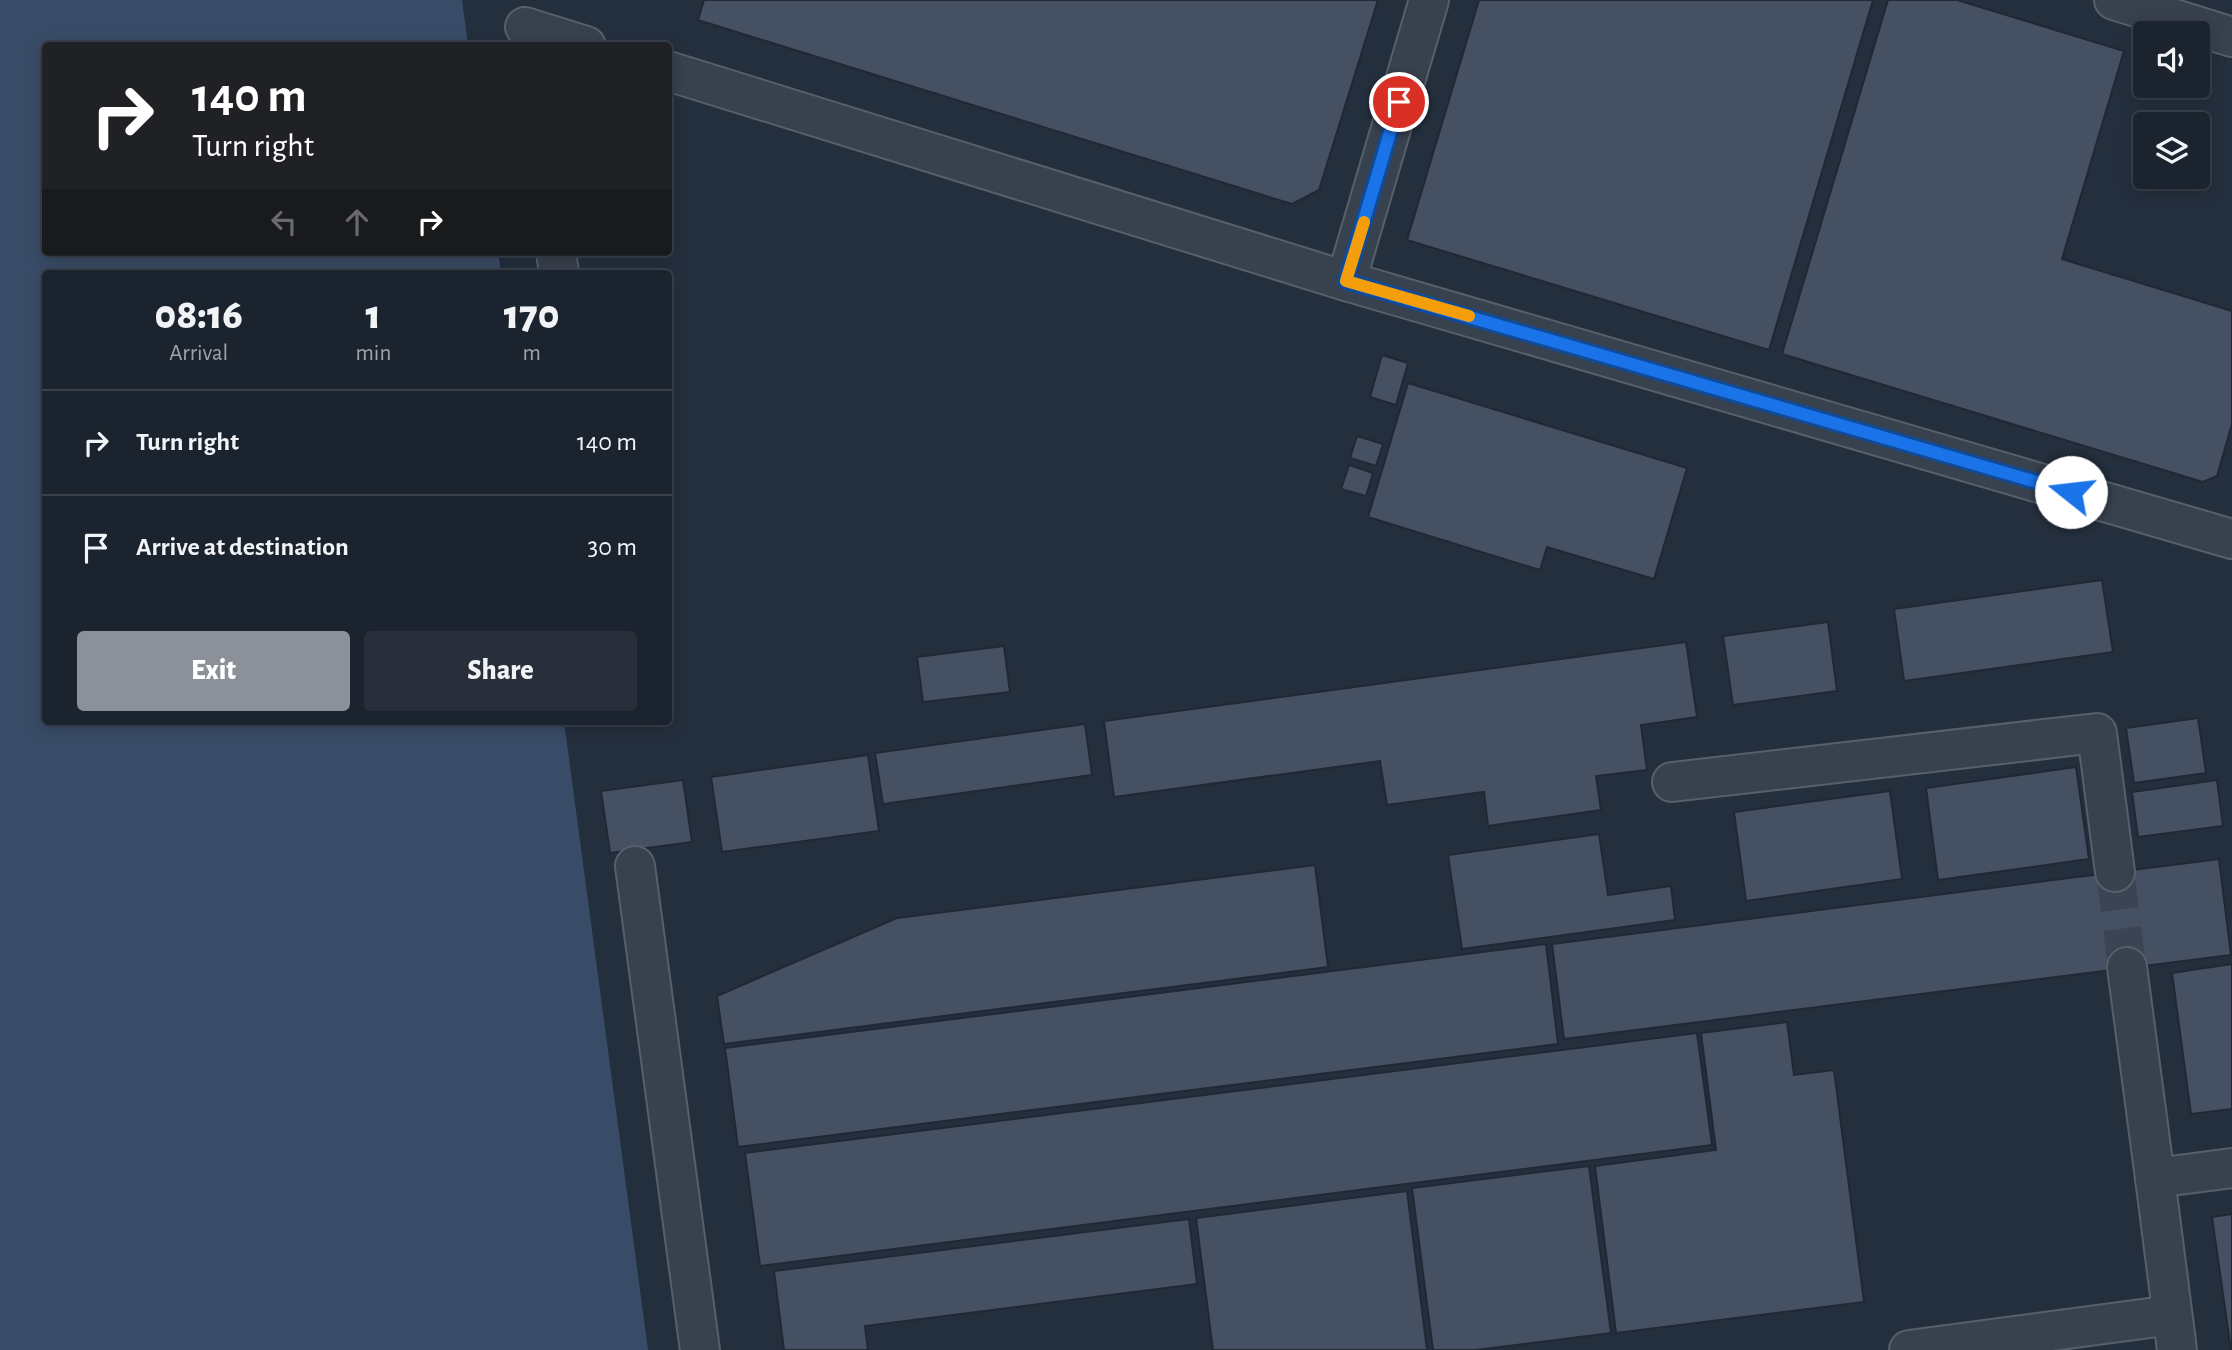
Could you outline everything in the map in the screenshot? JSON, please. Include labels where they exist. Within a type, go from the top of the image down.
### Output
[{"type":"lane","points":[[1346,281],[1429,0]]},
{"type":"lane","points":[[2114,0],[2232,37]]},
{"type":"lane","points":[[524,24],[575,42]]},
{"type":"lane","points":[[672,72],[1346,281],[2232,539]]},
{"type":"lane","points":[[1672,782],[2097,733],[2115,872]]},
{"type":"lane","points":[[635,866],[700,1350]]},
{"type":"lane","points":[[1909,1350],[2174,1332],[2127,967]]},
{"type":"lane","points":[[2155,1178],[2232,1168]]},
{"type":"water","points":[[0,0],[462,0],[468,42],[42,42],[42,256],[499,256],[501,270],[42,270],[42,725],[565,725],[648,1350],[0,1350]]},
{"type":"building","points":[[704,0],[1378,0],[1319,190],[1292,204],[698,20]]},
{"type":"building","points":[[1479,0],[1873,0],[1769,350],[1407,240]]},
{"type":"building","points":[[1888,0],[1957,0],[2124,51],[2062,259],[2232,311],[2232,424],[2217,476],[2203,482],[1782,354]]},
{"type":"building","points":[[1382,355],[1408,363],[1396,405],[1370,397]]},
{"type":"building","points":[[1408,383],[1687,468],[1654,579],[1547,547],[1540,570],[1368,517]]},
{"type":"building","points":[[1357,436],[1383,444],[1376,466],[1350,458]]},
{"type":"building","points":[[1349,465],[1373,473],[1366,496],[1341,489]]},
{"type":"building","points":[[2102,580],[2113,652],[1904,681],[1894,609]]},
{"type":"building","points":[[1828,622],[1837,691],[1733,705],[1723,636]]},
{"type":"building","points":[[1686,642],[1697,717],[1641,725],[1647,770],[1596,776],[1601,810],[1488,826],[1484,792],[1387,805],[1380,761],[1114,797],[1104,721]]},
{"type":"building","points":[[1004,646],[1010,692],[923,702],[917,657]]},
{"type":"building","points":[[2198,718],[2206,773],[2134,783],[2126,728]]},
{"type":"building","points":[[1085,724],[1092,775],[883,804],[875,753]]},
{"type":"building","points":[[868,755],[879,831],[722,852],[711,777]]},
{"type":"building","points":[[2076,767],[2089,859],[1938,880],[1926,788]]},
{"type":"building","points":[[683,780],[692,842],[610,853],[601,791]]},
{"type":"building","points":[[2217,780],[2223,826],[2138,837],[2132,792]]},
{"type":"building","points":[[1890,791],[1902,879],[1746,901],[1734,812]]},
{"type":"building","points":[[1599,834],[1608,895],[1671,886],[1675,920],[1462,949],[1448,855]]},
{"type":"building","points":[[2219,859],[2231,955],[1564,1039],[1552,944]]},
{"type":"building","points":[[1315,865],[1328,967],[724,1044],[717,996],[897,918]]},
{"type":"building","points":[[1546,944],[1558,1044],[738,1147],[725,1048]]},
{"type":"building","points":[[2232,964],[2232,1109],[2191,1114],[2172,973]]},
{"type":"building","points":[[1787,1022],[1794,1075],[1834,1070],[1864,1302],[1616,1333],[1595,1166],[1716,1150],[1701,1033]]},
{"type":"building","points":[[1697,1033],[1712,1145],[760,1266],[745,1153]]},
{"type":"building","points":[[1589,1166],[1611,1333],[1476,1350],[1433,1350],[1412,1188]]},
{"type":"building","points":[[1407,1191],[1427,1350],[1213,1350],[1196,1218]]},
{"type":"building","points":[[2232,1214],[2232,1350],[2231,1350],[2212,1217]]},
{"type":"building","points":[[1189,1219],[1197,1284],[865,1326],[868,1350],[784,1350],[774,1271]]},
{"type":"tunnel","points":[[2115,872],[2127,967]]},
{"type":"slow traffic","points":[[1364,222],[1346,281],[1469,316]]},
{"type":"route","points":[[1399,102],[1346,281],[2071,492]]}]
